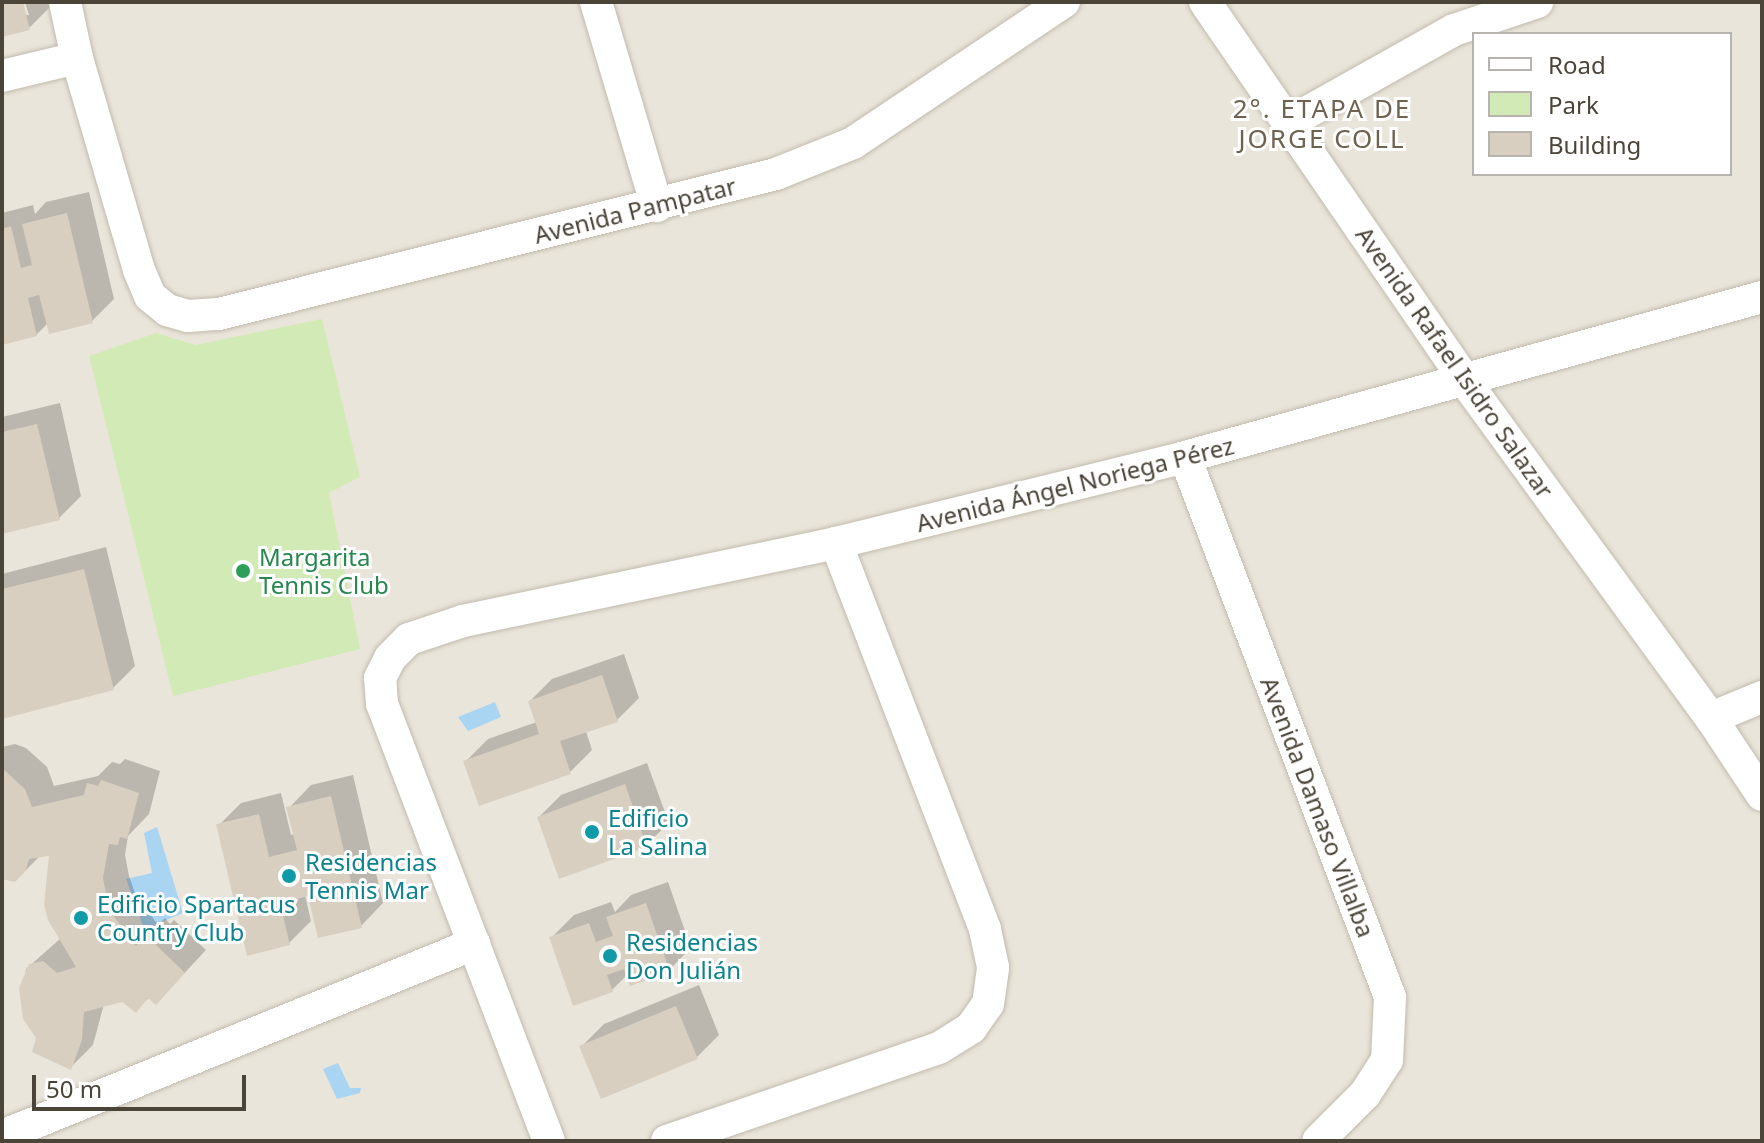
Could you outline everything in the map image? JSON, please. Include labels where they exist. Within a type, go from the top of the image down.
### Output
[{"type":"street","points":[[2,76],[77,58],[65,2]]},
{"type":"street","points":[[596,2],[657,206]]},
{"type":"street","name":"Avenida Pampatar","points":[[77,58],[139,270],[150,296],[167,310],[188,316],[219,314],[776,174],[853,143],[1064,2]]},
{"type":"street","name":"Avenida Rafael Isidro Salazar","points":[[1205,2],[1465,381],[1711,718],[1762,795]]},
{"type":"street","points":[[1290,122],[1454,30],[1537,2]]},
{"type":"street","name":"Avenida Ángel Noriega Pérez","points":[[474,944],[382,704],[380,678],[390,658],[409,639],[463,621],[836,543],[1185,457],[1762,297]]},
{"type":"street","name":"Avenida Damaso Villalba","points":[[1185,457],[1390,997],[1387,1060],[1365,1094],[1318,1141]]},
{"type":"street","points":[[667,1141],[939,1048],[971,1028],[988,1004],[993,967],[985,929],[836,543]]},
{"type":"street","points":[[1711,718],[1762,697]]},
{"type":"street","points":[[2,1136],[474,944],[549,1141]]},
{"type":"shaded area","points":[[2,2],[1762,2],[1762,1141],[2,1141]]},
{"type":"green space","name":"Margarita Tennis Club","points":[[322,319],[360,477],[329,493],[360,649],[173,696],[89,356],[156,333],[196,345]]},
{"type":"water","points":[[495,702],[501,717],[468,731],[458,717]]},
{"type":"water","points":[[157,827],[183,913],[144,929],[126,879],[152,873],[144,833]]},
{"type":"water","points":[[338,1063],[350,1088],[361,1088],[360,1093],[337,1099],[323,1069]]},
{"type":"building","points":[[2,2],[23,2],[30,30],[2,37]]},
{"type":"building","points":[[67,213],[93,323],[49,334],[39,295],[28,298],[37,336],[2,345],[2,229],[11,226],[21,268],[32,265],[22,224]]},
{"type":"building","points":[[37,424],[60,520],[2,534],[2,432]]},
{"type":"building","points":[[84,569],[114,690],[2,719],[2,589]]},
{"type":"building","points":[[602,675],[618,722],[560,741],[571,774],[479,806],[463,761],[539,734],[528,701]]},
{"type":"building","name":"Edificio Spartacus Country Club","points":[[2,768],[25,789],[32,807],[84,795],[87,783],[98,786],[101,780],[139,793],[127,839],[120,837],[118,845],[109,844],[103,878],[107,899],[113,915],[136,946],[141,939],[147,944],[151,940],[185,973],[156,1005],[148,998],[136,1013],[122,1002],[84,1012],[82,1040],[71,1070],[32,1052],[36,1038],[23,1019],[19,988],[29,964],[43,961],[57,973],[76,967],[48,920],[44,905],[49,856],[29,859],[25,872],[15,882],[2,879]]},
{"type":"building","name":"Edificio La Salina","points":[[625,784],[647,847],[559,879],[537,817]]},
{"type":"building","name":"Residencias Tennis Mar","points":[[331,796],[362,928],[318,938],[308,896],[280,903],[290,945],[247,956],[216,824],[259,814],[269,857],[297,850],[286,807]]},
{"type":"building","name":"Residencias Don Julián","points":[[646,903],[670,972],[630,986],[624,969],[607,975],[613,992],[573,1006],[549,937],[589,923],[596,942],[613,936],[606,917]]},
{"type":"building","points":[[676,1006],[698,1059],[601,1099],[579,1046]]},
{"type":"place","name":"Margarita Tennis Club","points":[[243,571]]},
{"type":"place","name":"Edificio La Salina","points":[[592,832]]},
{"type":"place","name":"Residencias Tennis Mar","points":[[289,876]]},
{"type":"place","name":"Edificio Spartacus Country Club","points":[[81,918]]},
{"type":"place","name":"Residencias Don Julián","points":[[610,956]]},
{"type":"district","name":"2°. ETAPA DE JORGE COLL","points":[[1322,124]]}]
